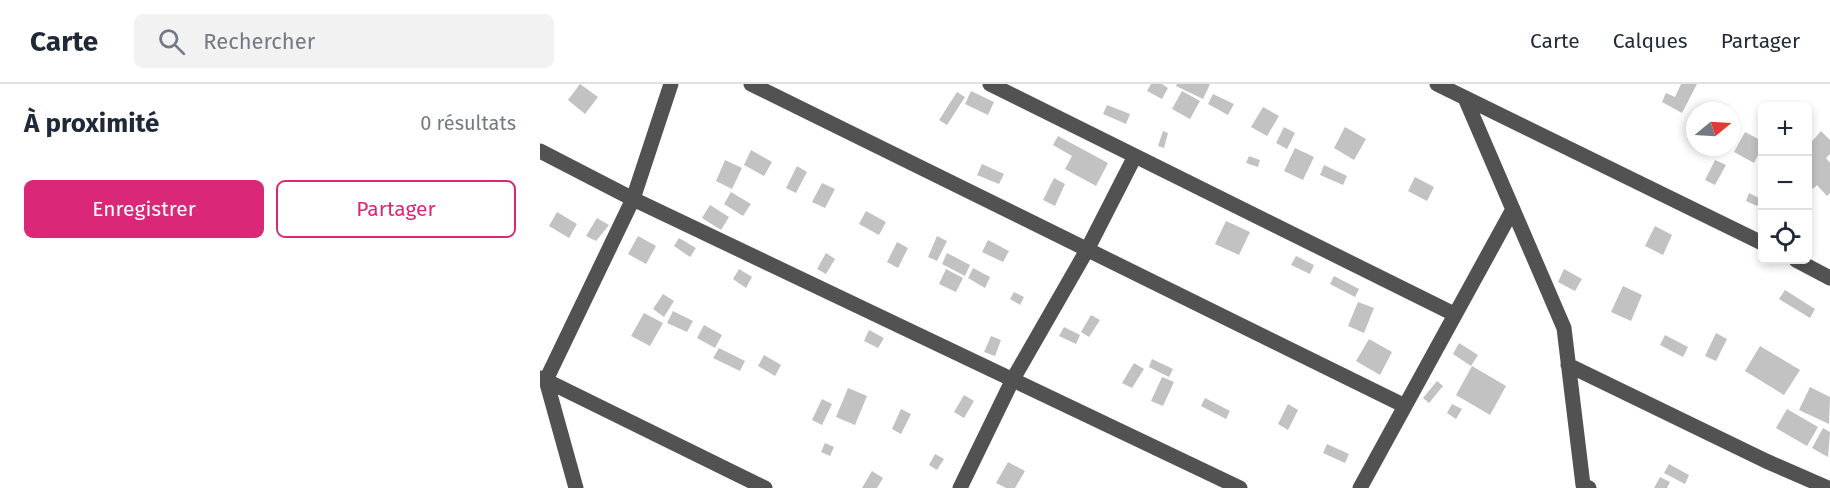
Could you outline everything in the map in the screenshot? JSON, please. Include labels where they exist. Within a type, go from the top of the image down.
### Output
[{"type":"street","points":[[576,488],[543,379],[633,199],[671,84]]},
{"type":"street","points":[[751,84],[1405,406]]},
{"type":"street","points":[[990,84],[1454,314]]},
{"type":"street","points":[[1437,84],[1758,241]]},
{"type":"street","points":[[1466,98],[1564,328],[1583,485],[1589,488]]},
{"type":"street","points":[[540,151],[633,199],[1240,488]]},
{"type":"street","points":[[960,488],[1013,379],[1088,250],[1135,156]]},
{"type":"street","points":[[1360,488],[1513,208]]},
{"type":"street","points":[[1807,264],[1828,272]]},
{"type":"street","points":[[1568,366],[1766,461],[1828,488]]},
{"type":"street","points":[[543,379],[765,488]]},
{"type":"building","points":[[580,84],[598,97],[585,114],[568,100]]},
{"type":"building","points":[[1151,84],[1162,84],[1168,88],[1162,99],[1147,91]]},
{"type":"building","points":[[1177,84],[1210,84],[1203,99],[1176,86]]},
{"type":"building","points":[[1681,84],[1697,84],[1682,113],[1662,102],[1666,93],[1675,97]]},
{"type":"building","points":[[971,91],[994,102],[988,115],[965,104]]},
{"type":"building","points":[[1182,91],[1200,101],[1190,119],[1172,109]]},
{"type":"building","points":[[957,92],[965,97],[947,125],[939,120]]},
{"type":"building","points":[[1213,94],[1234,104],[1228,115],[1208,104]]},
{"type":"building","points":[[1107,105],[1130,114],[1126,124],[1103,114]]},
{"type":"building","points":[[1263,107],[1279,116],[1267,136],[1251,127]]},
{"type":"building","points":[[1284,127],[1295,133],[1287,149],[1276,143]]},
{"type":"building","points":[[1345,127],[1366,139],[1354,160],[1334,148]]},
{"type":"building","points":[[1163,131],[1168,133],[1164,148],[1158,146]]},
{"type":"building","points":[[1821,131],[1830,140],[1830,154],[1826,158],[1830,163],[1830,193],[1827,196],[1817,185],[1812,188],[1812,141]]},
{"type":"building","points":[[1745,132],[1758,139],[1758,155],[1754,163],[1740,155],[1740,141]]},
{"type":"building","points":[[1058,136],[1108,163],[1096,186],[1065,169],[1072,156],[1053,145]]},
{"type":"building","points":[[1295,148],[1314,157],[1303,180],[1284,171]]},
{"type":"building","points":[[751,150],[772,162],[764,176],[744,165]]},
{"type":"building","points":[[1249,156],[1260,160],[1258,167],[1246,163]]},
{"type":"building","points":[[725,160],[742,168],[732,189],[716,181]]},
{"type":"building","points":[[1715,160],[1726,165],[1715,185],[1705,180]]},
{"type":"building","points":[[982,164],[1004,174],[999,184],[977,175]]},
{"type":"building","points":[[1324,165],[1347,176],[1343,185],[1320,175]]},
{"type":"building","points":[[797,166],[807,172],[796,193],[786,188]]},
{"type":"building","points":[[1415,177],[1434,187],[1427,201],[1408,191]]},
{"type":"building","points":[[1054,178],[1065,184],[1055,206],[1043,200]]},
{"type":"building","points":[[822,183],[835,189],[825,208],[812,202]]},
{"type":"building","points":[[731,192],[751,204],[743,216],[724,204]]},
{"type":"building","points":[[1749,193],[1758,198],[1757,206],[1746,201]]},
{"type":"building","points":[[710,205],[729,217],[721,230],[702,218]]},
{"type":"building","points":[[866,211],[886,222],[879,235],[859,224]]},
{"type":"building","points":[[557,212],[577,224],[569,238],[549,226]]},
{"type":"building","points":[[597,218],[609,225],[596,241],[586,236]]},
{"type":"building","points":[[1226,221],[1250,232],[1239,255],[1215,244]]},
{"type":"building","points":[[1655,226],[1672,235],[1663,255],[1645,246]]},
{"type":"building","points":[[638,236],[656,246],[646,264],[628,254]]},
{"type":"building","points":[[937,236],[947,241],[937,261],[928,257]]},
{"type":"building","points":[[679,238],[696,248],[690,257],[674,246]]},
{"type":"building","points":[[988,240],[1009,251],[1003,262],[982,252]]},
{"type":"building","points":[[897,242],[908,248],[898,268],[887,262]]},
{"type":"building","points":[[826,253],[835,259],[826,274],[817,269]]},
{"type":"building","points":[[947,253],[970,265],[965,276],[942,264]]},
{"type":"building","points":[[1296,256],[1314,265],[1310,274],[1291,265]]},
{"type":"building","points":[[973,268],[990,277],[985,288],[968,278]]},
{"type":"building","points":[[739,269],[752,277],[746,288],[733,279]]},
{"type":"building","points":[[946,269],[963,278],[956,292],[939,284]]},
{"type":"building","points":[[1564,269],[1582,279],[1575,291],[1558,282]]},
{"type":"building","points":[[1334,276],[1359,289],[1355,297],[1330,284]]},
{"type":"building","points":[[1623,286],[1642,295],[1631,321],[1611,312]]},
{"type":"building","points":[[1785,290],[1815,309],[1810,318],[1779,299]]},
{"type":"building","points":[[1014,292],[1024,297],[1020,305],[1010,299]]},
{"type":"building","points":[[663,294],[674,301],[664,317],[653,309]]},
{"type":"building","points":[[1358,302],[1374,308],[1364,333],[1348,326]]},
{"type":"building","points":[[673,311],[693,321],[687,332],[667,323]]},
{"type":"building","points":[[644,313],[663,323],[650,346],[631,336]]},
{"type":"building","points":[[1091,315],[1100,320],[1089,337],[1081,332]]},
{"type":"building","points":[[704,325],[722,335],[715,348],[697,338]]},
{"type":"building","points":[[1064,327],[1080,335],[1076,344],[1059,336]]},
{"type":"building","points":[[869,330],[884,338],[878,348],[864,341]]},
{"type":"building","points":[[1716,333],[1727,339],[1716,361],[1705,356]]},
{"type":"building","points":[[1665,335],[1688,347],[1683,357],[1660,345]]},
{"type":"building","points":[[991,336],[1001,340],[995,356],[984,352]]},
{"type":"building","points":[[1369,339],[1392,352],[1380,375],[1356,361]]},
{"type":"building","points":[[1459,343],[1478,355],[1471,366],[1453,354]]},
{"type":"building","points":[[1760,346],[1800,370],[1784,395],[1745,371]]},
{"type":"building","points":[[719,348],[745,361],[740,371],[713,358]]},
{"type":"building","points":[[764,355],[781,365],[775,376],[758,366]]},
{"type":"building","points":[[1152,359],[1173,369],[1169,377],[1149,367]]},
{"type":"building","points":[[1134,363],[1144,369],[1132,388],[1122,383]]},
{"type":"building","points":[[1472,366],[1506,386],[1490,415],[1456,395]]},
{"type":"building","points":[[1162,377],[1174,382],[1163,406],[1151,401]]},
{"type":"building","points":[[1437,381],[1443,386],[1429,403],[1423,398]]},
{"type":"building","points":[[1810,387],[1830,397],[1829,424],[1799,410]]},
{"type":"building","points":[[848,388],[867,396],[855,425],[836,417]]},
{"type":"building","points":[[964,395],[974,401],[964,418],[954,412]]},
{"type":"building","points":[[1205,398],[1230,411],[1226,419],[1201,406]]},
{"type":"building","points":[[822,399],[832,404],[822,425],[812,420]]},
{"type":"building","points":[[1288,404],[1298,410],[1288,430],[1278,424]]},
{"type":"building","points":[[1452,404],[1462,409],[1456,419],[1447,413]]},
{"type":"building","points":[[901,409],[911,414],[901,434],[892,429]]},
{"type":"building","points":[[1787,409],[1818,427],[1807,446],[1776,428]]},
{"type":"building","points":[[1823,428],[1830,432],[1828,457],[1812,448]]},
{"type":"building","points":[[825,443],[834,447],[830,456],[821,452]]},
{"type":"building","points":[[1327,444],[1349,454],[1345,463],[1323,453]]},
{"type":"building","points":[[935,454],[944,459],[937,470],[929,465]]},
{"type":"building","points":[[1008,462],[1025,471],[1015,488],[1006,488],[996,483]]},
{"type":"building","points":[[1669,464],[1689,475],[1685,484],[1664,473]]},
{"type":"building","points":[[872,471],[883,478],[877,488],[862,488]]},
{"type":"building","points":[[1660,477],[1670,482],[1667,488],[1654,488]]}]
